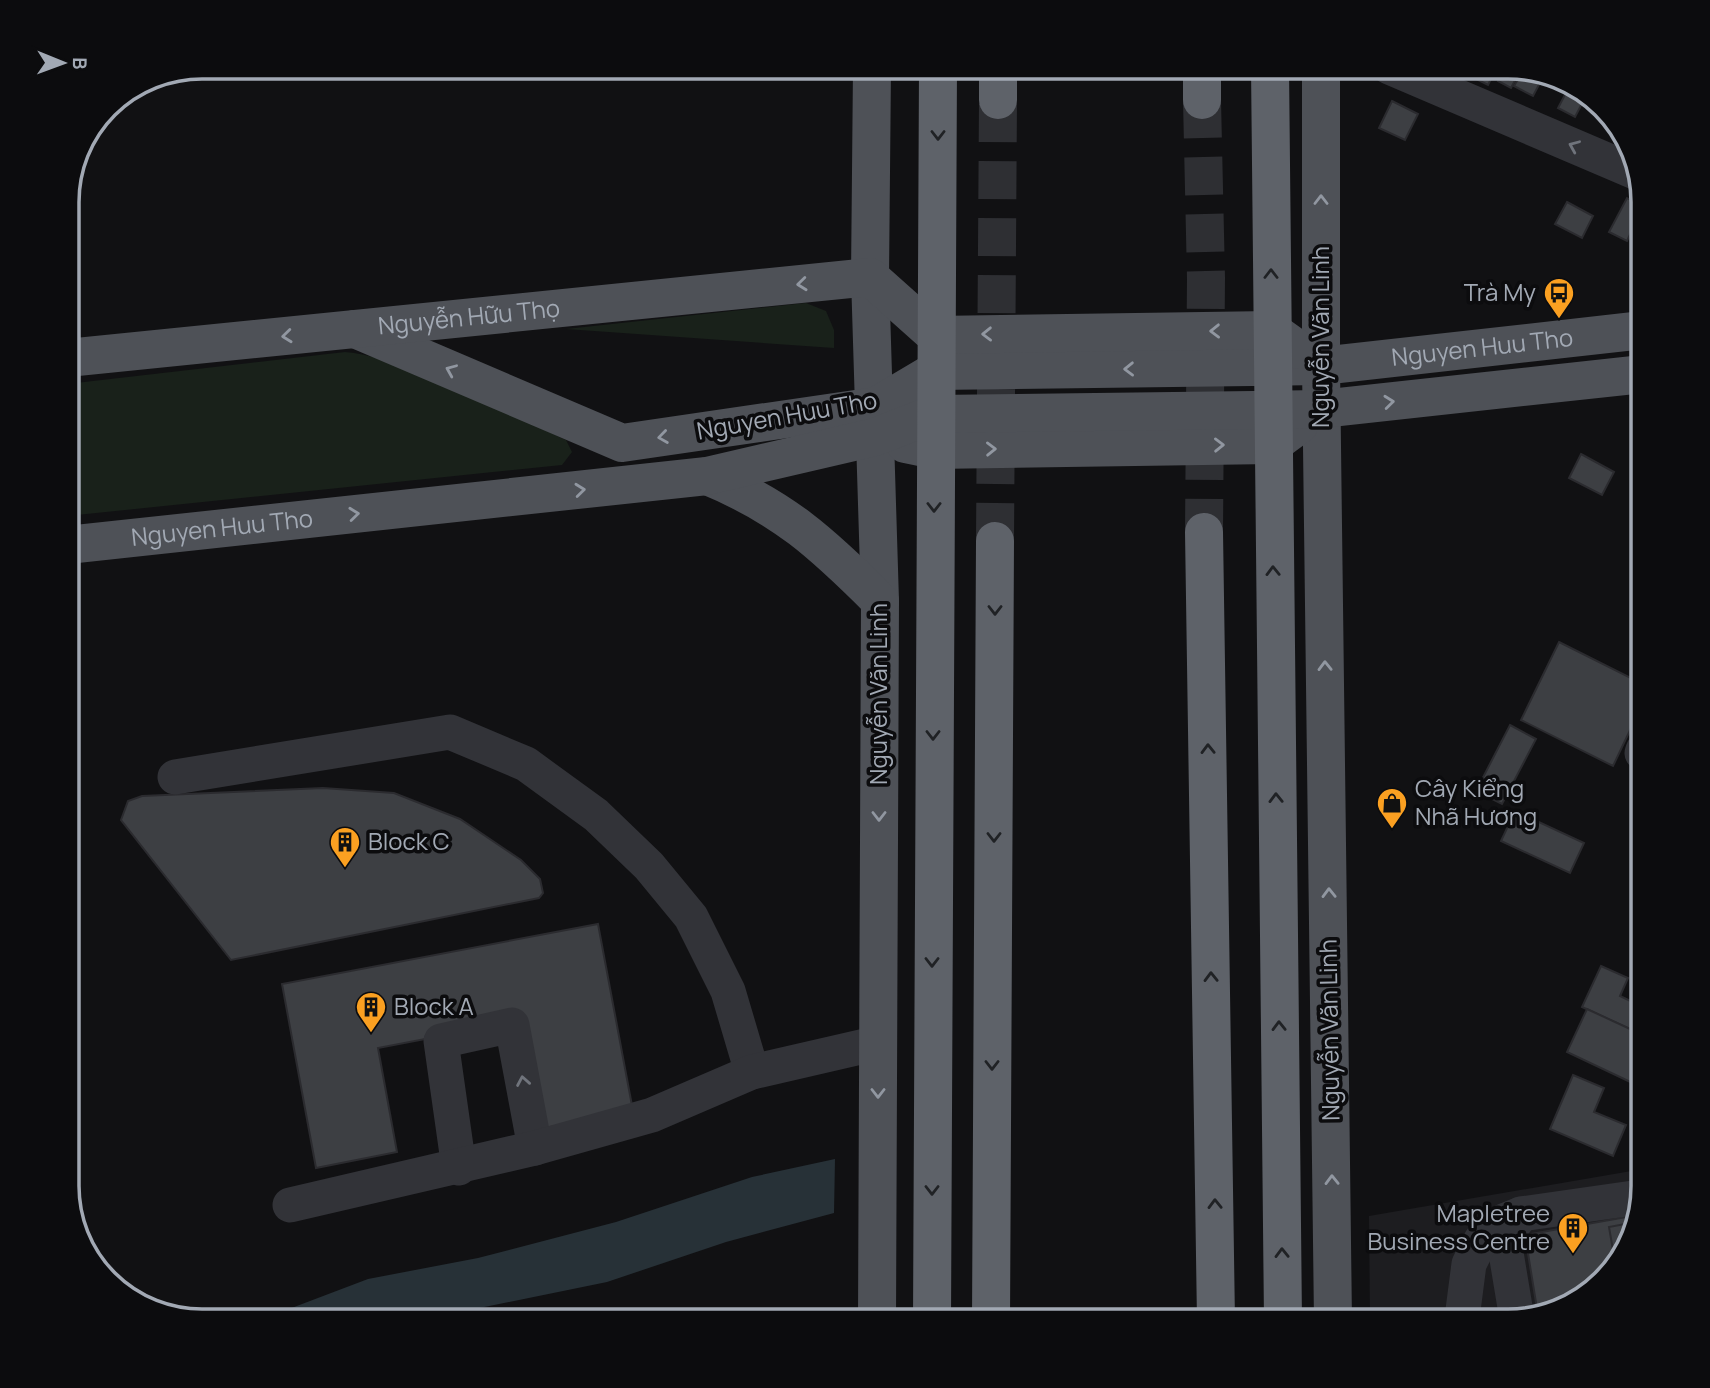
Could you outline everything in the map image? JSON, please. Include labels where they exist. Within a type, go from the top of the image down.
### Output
[{"type":"highway","points":[[932,1309],[934,432],[938,79]]},
{"type":"highway","name":"Nguyễn Văn Linh","points":[[1270,79],[1283,1309]]},
{"type":"highway","points":[[1204,532],[1216,1309]]},
{"type":"highway","points":[[991,1309],[995,541]]},
{"type":"main road","name":"Nguyễn Văn Linh","points":[[872,79],[870,277],[880,601],[877,1309]]},
{"type":"main road","name":"Nguyễn Văn Linh","points":[[1321,79],[1321,409],[1333,1309]]},
{"type":"main road","name":"Nguyễn Hữu Thọ","points":[[79,357],[870,277]]},
{"type":"main road","points":[[870,277],[935,353]]},
{"type":"main road","name":"Nguyen Huu Tho","points":[[355,329],[622,443],[876,422],[934,432],[1272,427],[1321,409],[1631,375]]},
{"type":"main road","name":"Nguyen Huu Tho","points":[[79,544],[706,476],[876,422],[935,353],[1271,348],[1321,366],[1631,331]]},
{"type":"main road","points":[[706,476],[749,493],[783,514],[815,538],[880,601]]},
{"type":"street","points":[[1420,79],[1627,169]]},
{"type":"street","points":[[175,777],[450,732],[527,764],[596,815],[649,866],[691,917],[728,990],[752,1072]]},
{"type":"street","points":[[459,1168],[441,1041],[512,1025],[535,1148]]},
{"type":"street","points":[[290,1205],[459,1168],[535,1148],[652,1115],[752,1072],[878,1043]]},
{"type":"street","points":[[1464,1309],[1469,1264],[1481,1240],[1501,1222],[1521,1214],[1630,1198]]},
{"type":"street","points":[[1515,1309],[1506,1253],[1508,1233],[1521,1214]]},
{"type":"shaded area","points":[[806,303],[826,311],[834,330],[834,348],[566,329]]},
{"type":"shaded area","points":[[345,352],[398,364],[457,388],[566,440],[572,452],[562,465],[79,515],[79,383]]},
{"type":"shaded area","points":[[835,1159],[834,1213],[726,1242],[607,1282],[475,1309],[289,1309],[368,1279],[478,1258],[616,1222],[752,1177]]},
{"type":"shaded area","points":[[1631,1171],[1629,1210],[1625,1226],[1611,1255],[1577,1289],[1548,1303],[1524,1308],[1370,1309],[1369,1216]]},
{"type":"building","points":[[1476,79],[1491,79],[1488,85]]},
{"type":"building","points":[[1499,79],[1516,79],[1511,88],[1498,81]]},
{"type":"building","points":[[1518,80],[1540,83],[1533,96],[1514,86]]},
{"type":"building","points":[[1566,93],[1582,103],[1575,117],[1558,108]]},
{"type":"building","points":[[1392,101],[1418,114],[1405,140],[1379,128]]},
{"type":"building","points":[[1627,198],[1631,200],[1631,232],[1627,241],[1609,232]]},
{"type":"building","points":[[1567,202],[1593,216],[1582,238],[1555,224]]},
{"type":"building","points":[[1581,454],[1614,472],[1602,495],[1569,478]]},
{"type":"building","points":[[1559,642],[1631,678],[1631,728],[1613,766],[1521,720]]},
{"type":"building","points":[[1510,725],[1536,739],[1502,804],[1476,791]]},
{"type":"building","name":"Block C","points":[[323,788],[394,793],[460,819],[521,860],[540,879],[543,893],[539,898],[231,960],[121,820],[128,801],[142,796]]},
{"type":"building","points":[[1515,811],[1584,843],[1570,873],[1501,841]]},
{"type":"building","name":"Block A","points":[[598,924],[633,1111],[545,1128],[524,1020],[378,1048],[397,1152],[316,1168],[282,984]]},
{"type":"building","points":[[1601,966],[1628,978],[1620,996],[1631,1001],[1631,1029],[1582,1007]]},
{"type":"building","points":[[1587,1009],[1631,1029],[1631,1082],[1567,1052]]},
{"type":"building","points":[[1573,1075],[1604,1088],[1594,1112],[1626,1125],[1613,1156],[1550,1129]]},
{"type":"building","name":"Mapletree Business Centre","points":[[1627,1217],[1611,1255],[1595,1273],[1563,1297],[1536,1306],[1525,1235]]},
{"type":"building","points":[[1626,1224],[1613,1251],[1609,1227]]},
{"type":"tunnel","points":[[995,541],[998,100]]},
{"type":"tunnel","points":[[1202,100],[1206,278],[1204,532]]},
{"type":"place","name":"Trà My","points":[[1559,320]]},
{"type":"place","name":"Cây Kiểng Nhã Hương","points":[[1392,830]]},
{"type":"place","name":"Block C","points":[[345,869]]},
{"type":"place","name":"Block A","points":[[371,1034]]},
{"type":"place","name":"Mapletree Business Centre","points":[[1573,1255]]}]
